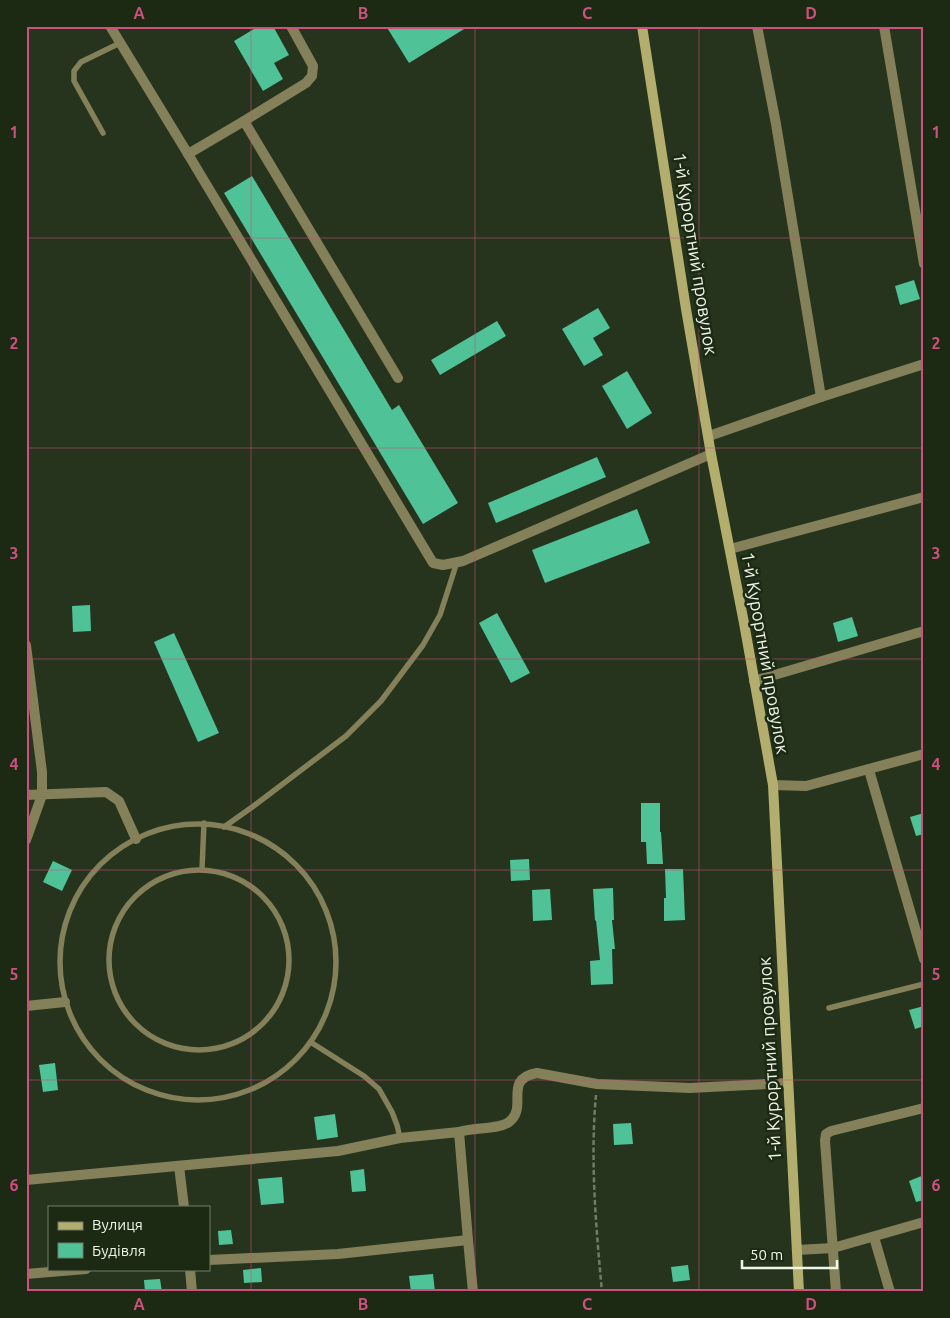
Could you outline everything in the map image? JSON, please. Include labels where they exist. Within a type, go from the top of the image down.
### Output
[{"type":"street","points":[[110,26],[433,563],[443,565],[463,561],[711,454]]},
{"type":"street","points":[[188,154],[306,83],[312,76],[313,66],[291,26]]},
{"type":"street","name":"1-й Курортний провулок","points":[[642,26],[686,309],[711,454],[773,785],[799,1292]]},
{"type":"street","points":[[757,26],[776,124],[821,397]]},
{"type":"street","points":[[884,26],[924,264]]},
{"type":"street","points":[[244,121],[398,378]]},
{"type":"street","points":[[709,436],[924,364]]},
{"type":"street","points":[[730,549],[924,497]]},
{"type":"street","points":[[754,681],[924,631]]},
{"type":"street","points":[[26,645],[42,772],[42,794],[26,840]]},
{"type":"street","points":[[773,785],[806,786],[924,754]]},
{"type":"street","points":[[869,770],[924,959]]},
{"type":"street","points":[[26,795],[106,792],[119,801],[136,840]]},
{"type":"street","points":[[26,1006],[65,1002]]},
{"type":"street","points":[[26,1180],[338,1151],[400,1138],[459,1132],[468,1129],[502,1125],[509,1123],[514,1117],[517,1109],[518,1087],[523,1077],[537,1073],[597,1084],[690,1088],[787,1083]]},
{"type":"street","points":[[836,1292],[826,1134],[831,1131],[924,1108]]},
{"type":"street","points":[[459,1132],[473,1292]]},
{"type":"street","points":[[179,1166],[184,1206]]},
{"type":"street","points":[[797,1250],[833,1248],[924,1222]]},
{"type":"street","points":[[874,1237],[890,1292]]},
{"type":"street","points":[[210,1260],[338,1254],[468,1240]]},
{"type":"street","points":[[26,1274],[74,1270]]},
{"type":"street","points":[[190,1270],[192,1292]]},
{"type":"lane","points":[[102,133],[74,81],[74,71],[81,62],[120,43]]},
{"type":"lane","points":[[224,827],[255,806],[346,736],[381,701],[423,645],[440,615],[456,562]]},
{"type":"lane","points":[[202,869],[204,823]]},
{"type":"lane","points":[[204,823],[224,827],[246,832],[283,852],[312,883],[331,921],[337,963],[330,1005],[312,1043],[281,1074],[242,1094],[198,1101],[154,1094],[115,1074],[84,1042],[65,1002],[59,958],[67,915],[88,877],[120,847],[160,828],[204,823]]},
{"type":"lane","points":[[202,869],[231,875],[257,890],[277,913],[288,941],[290,971],[281,1000],[264,1024],[258,1029],[240,1042],[211,1050],[181,1050],[153,1039],[130,1020],[114,994],[108,965],[111,935],[124,908],[145,886],[172,873],[202,869]]},
{"type":"lane","points":[[829,1008],[924,984]]},
{"type":"lane","points":[[312,1043],[364,1076],[378,1089],[392,1112],[400,1138]]},
{"type":"path","points":[[597,1084],[594,1159],[597,1241],[602,1292]]},
{"type":"building","points":[[259,26],[273,26],[289,55],[274,63],[283,79],[263,91],[234,41]]},
{"type":"building","points":[[386,26],[469,26],[409,63]]},
{"type":"building","points":[[252,176],[392,410],[399,405],[458,503],[423,524],[224,193]]},
{"type":"building","points":[[914,280],[920,299],[900,305],[895,286]]},
{"type":"building","points":[[598,308],[610,328],[593,338],[603,355],[584,366],[562,329]]},
{"type":"building","points":[[497,321],[506,336],[440,375],[431,360]]},
{"type":"building","points":[[627,371],[652,413],[627,429],[602,386]]},
{"type":"building","points":[[597,457],[606,477],[496,523],[488,503]]},
{"type":"building","points":[[637,509],[650,543],[545,583],[532,550]]},
{"type":"building","points":[[90,605],[91,631],[73,632],[72,606]]},
{"type":"building","points":[[497,613],[530,673],[511,683],[479,623]]},
{"type":"building","points":[[852,617],[858,636],[838,642],[833,623]]},
{"type":"building","points":[[174,633],[219,733],[198,742],[154,642]]},
{"type":"building","points":[[641,803],[660,803],[663,864],[647,864],[646,842],[641,842]]},
{"type":"building","points":[[924,813],[924,834],[916,836],[910,817]]},
{"type":"building","points":[[529,859],[530,880],[511,881],[510,860]]},
{"type":"building","points":[[53,861],[72,870],[62,891],[43,882]]},
{"type":"building","points":[[665,869],[683,869],[685,920],[664,921],[664,898],[666,898]]},
{"type":"building","points":[[613,888],[614,920],[612,920],[615,949],[612,949],[613,984],[591,985],[590,961],[600,960],[593,889]]},
{"type":"building","points":[[550,889],[552,920],[533,921],[532,890]]},
{"type":"building","points":[[924,1006],[924,1026],[915,1029],[909,1010]]},
{"type":"building","points":[[55,1063],[58,1090],[43,1092],[39,1065]]},
{"type":"building","points":[[335,1114],[338,1137],[317,1140],[314,1117]]},
{"type":"building","points":[[631,1123],[633,1144],[614,1145],[613,1124]]},
{"type":"building","points":[[364,1169],[366,1191],[352,1192],[350,1171]]},
{"type":"building","points":[[924,1175],[924,1200],[916,1202],[909,1181]]},
{"type":"building","points":[[282,1177],[284,1203],[261,1205],[258,1179]]},
{"type":"building","points":[[231,1230],[233,1244],[219,1245],[218,1231]]},
{"type":"building","points":[[688,1265],[690,1280],[673,1282],[671,1267]]},
{"type":"building","points":[[261,1268],[262,1282],[244,1283],[243,1270]]},
{"type":"building","points":[[433,1274],[435,1292],[411,1292],[409,1276]]},
{"type":"building","points":[[160,1279],[162,1292],[145,1292],[144,1280]]}]
